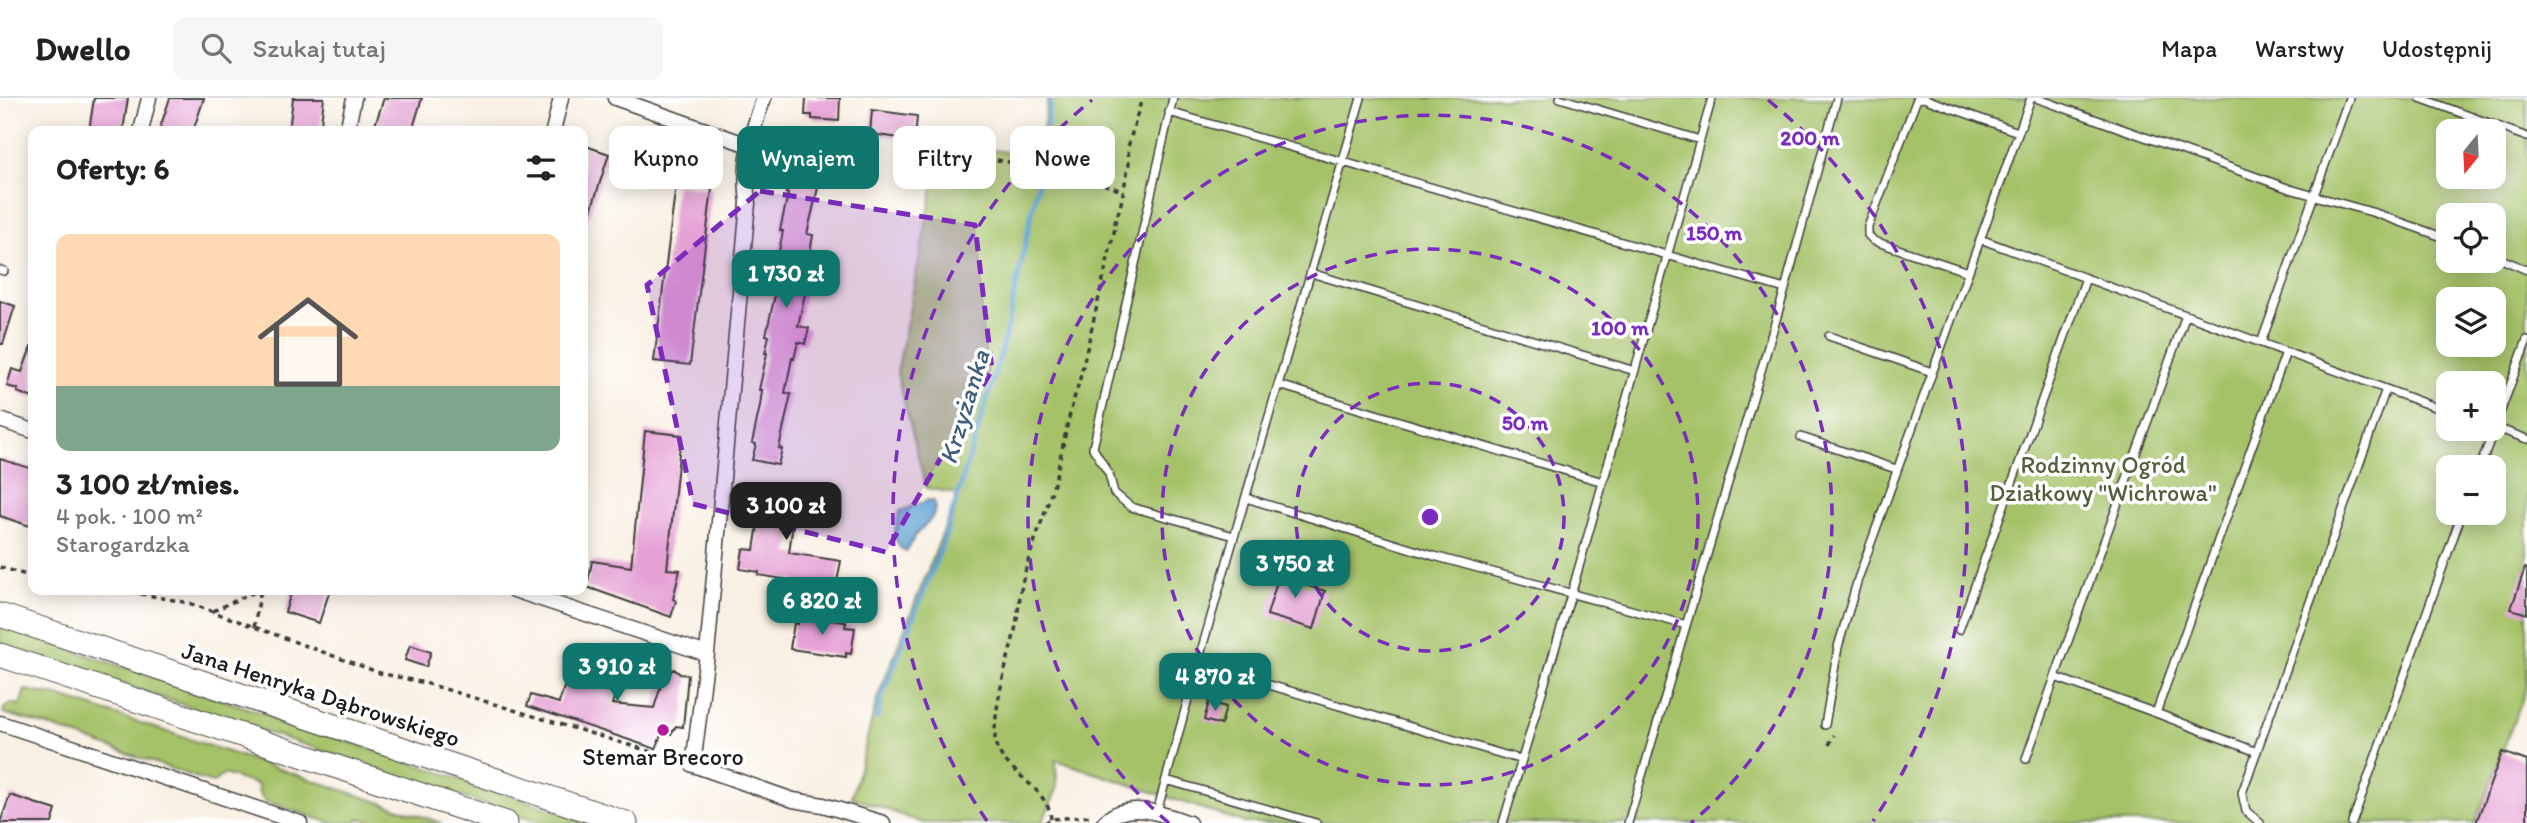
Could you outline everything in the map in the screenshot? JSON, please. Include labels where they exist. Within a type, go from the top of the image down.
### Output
[{"type":"main road","name":"Jana Henryka Dąbrowskiego","points":[[0,615],[626,823]]},
{"type":"main road","points":[[0,655],[506,823]]},
{"type":"street","points":[[142,126],[149,98]]},
{"type":"street","points":[[348,126],[354,98]]},
{"type":"street","points":[[554,126],[561,98]]},
{"type":"street","points":[[615,98],[737,141]]},
{"type":"street","points":[[754,126],[764,98]]},
{"type":"street","points":[[747,189],[748,203],[707,654],[693,765],[793,800],[823,805],[883,823]]},
{"type":"street","points":[[0,420],[28,429]]},
{"type":"street","points":[[529,595],[707,654]]},
{"type":"street","points":[[0,723],[300,823]]},
{"type":"street","points":[[1107,820],[1128,811],[1189,823]]},
{"type":"lane","points":[[1173,98],[1093,448],[1102,460],[1114,494],[1119,500],[1131,507],[1234,536]]},
{"type":"lane","points":[[1154,815],[1362,98]]},
{"type":"lane","points":[[1560,98],[1700,140]]},
{"type":"lane","points":[[1503,823],[1604,482],[1712,98]]},
{"type":"lane","points":[[1628,823],[1837,98]]},
{"type":"lane","points":[[1968,272],[1874,241],[1868,235],[1868,227],[1917,99],[1923,98],[2018,132]]},
{"type":"lane","points":[[1825,725],[1838,647],[1858,579],[2031,98]]},
{"type":"lane","points":[[2036,98],[2290,189],[2375,213],[2436,235]]},
{"type":"lane","points":[[2260,343],[2349,98]]},
{"type":"lane","points":[[2420,98],[2527,137]]},
{"type":"lane","points":[[1169,112],[1784,289]]},
{"type":"lane","points":[[1980,239],[2436,408]]},
{"type":"lane","points":[[2506,261],[2527,270]]},
{"type":"lane","points":[[1311,273],[1634,371]]},
{"type":"lane","points":[[1959,630],[2086,278]]},
{"type":"lane","points":[[2026,760],[2186,315]]},
{"type":"lane","points":[[1829,337],[1931,372]]},
{"type":"lane","points":[[2506,396],[2527,340]]},
{"type":"lane","points":[[2156,713],[2286,352]]},
{"type":"lane","points":[[1279,385],[1604,482]]},
{"type":"lane","points":[[2260,823],[2246,811],[2242,793],[2386,389]]},
{"type":"lane","points":[[2506,432],[2527,439]]},
{"type":"lane","points":[[1801,437],[1896,470]]},
{"type":"lane","points":[[1246,498],[1571,595],[1582,595],[1686,625]]},
{"type":"lane","points":[[2352,823],[2458,525]]},
{"type":"lane","points":[[1199,664],[1522,761]]},
{"type":"lane","points":[[2055,677],[2257,752]]},
{"type":"lane","points":[[1166,780],[1316,823]]},
{"type":"path","points":[[1051,819],[1050,809],[1043,799],[1001,756],[995,742],[996,718],[1020,612],[1025,569],[1044,515],[1079,383],[1120,208],[1129,163],[1128,147],[1142,98]]},
{"type":"path","points":[[997,160],[1041,166],[1088,177],[1122,191]]},
{"type":"path","points":[[0,567],[28,575]]},
{"type":"path","points":[[149,595],[189,603],[380,673],[425,682],[693,765]]},
{"type":"path","points":[[212,612],[249,595]]},
{"type":"path","points":[[254,627],[259,595]]},
{"type":"path","points":[[1045,823],[1051,819],[1085,815],[1107,820]]},
{"type":"highlighted area","points":[[760,191],[975,225],[992,370],[886,552],[693,504],[647,285]]},
{"type":"green space","name":"Rodzinny Ogród Działkowy \"Wichrowa\"","points":[[1048,98],[2527,98],[2527,687],[2475,823],[1245,823],[1056,760],[1057,789],[1042,823],[923,823],[852,797],[878,696],[958,494],[926,488],[897,373],[933,189],[996,189],[996,150],[1010,153],[1010,189],[1115,189],[1115,126],[1043,126]]},
{"type":"green space","points":[[0,626],[593,823],[541,823],[0,644]]},
{"type":"green space","points":[[25,690],[80,703],[442,823],[375,823],[359,818],[357,823],[331,823],[264,801],[259,794],[258,785],[224,774],[212,783],[55,728],[3,713],[4,708],[11,703],[20,705]]},
{"type":"water","points":[[928,500],[934,501],[933,516],[906,551],[896,539],[895,528],[900,511]]},
{"type":"building","points":[[94,98],[128,98],[124,126],[90,126]]},
{"type":"building","points":[[170,98],[204,98],[195,126],[161,126]]},
{"type":"building","points":[[293,98],[324,98],[321,126],[290,126]]},
{"type":"building","points":[[384,98],[422,98],[414,126],[375,126]]},
{"type":"building","points":[[806,98],[840,98],[839,121],[812,119],[812,115],[805,115]]},
{"type":"building","points":[[872,110],[917,116],[916,126],[893,126],[893,137],[879,135],[879,126],[871,126]]},
{"type":"building","points":[[588,147],[609,154],[588,220]]},
{"type":"building","points":[[675,189],[712,189],[690,365],[654,361]]},
{"type":"building","points":[[787,189],[818,189],[807,234],[813,235],[810,253],[807,252],[799,287],[806,289],[798,326],[809,328],[805,344],[798,342],[794,359],[792,358],[785,393],[791,394],[778,465],[752,460],[756,444],[752,443],[760,406],[762,390],[759,390],[767,353],[769,336],[766,335],[774,299],[776,282],[773,282],[783,231],[780,230],[788,194]]},
{"type":"building","points":[[0,301],[15,306],[3,344],[0,344]]},
{"type":"building","points":[[28,355],[28,396],[7,386],[12,369],[22,372]]},
{"type":"building","points":[[645,431],[681,435],[667,569],[680,570],[671,617],[588,587],[592,561],[631,567]]},
{"type":"building","points":[[0,459],[28,467],[28,525],[0,516]]},
{"type":"building","points":[[752,489],[771,492],[771,489],[819,497],[815,519],[794,516],[789,553],[841,561],[835,592],[795,585],[796,581],[740,569],[743,549],[754,550],[760,511],[749,510]]},
{"type":"building","points":[[1282,565],[1299,570],[1295,582],[1325,591],[1314,629],[1267,615]]},
{"type":"building","points":[[2525,568],[2527,569],[2527,614],[2511,609]]},
{"type":"building","points":[[290,595],[328,595],[319,623],[285,612]]},
{"type":"building","points":[[799,616],[846,622],[845,627],[855,628],[851,654],[846,653],[846,657],[790,649],[794,623],[798,624]]},
{"type":"building","points":[[410,645],[431,652],[426,667],[405,660]]},
{"type":"building","points":[[580,655],[623,669],[612,704],[654,708],[664,676],[674,669],[680,674],[688,675],[683,727],[676,726],[671,734],[661,735],[656,749],[527,706],[531,695],[559,703],[573,659]]},
{"type":"building","points":[[1209,702],[1226,707],[1221,725],[1204,720]]},
{"type":"building","points":[[2502,752],[2527,761],[2527,823],[2476,823]]},
{"type":"building","points":[[10,795],[56,810],[52,823],[0,823]]},
{"type":"waterway","name":"Krzyżanka","points":[[877,718],[881,698],[943,543],[993,380],[1009,321],[1041,168],[1051,98]]},
{"type":"place","name":"Stemar Brecoro","points":[[663,730]]}]
